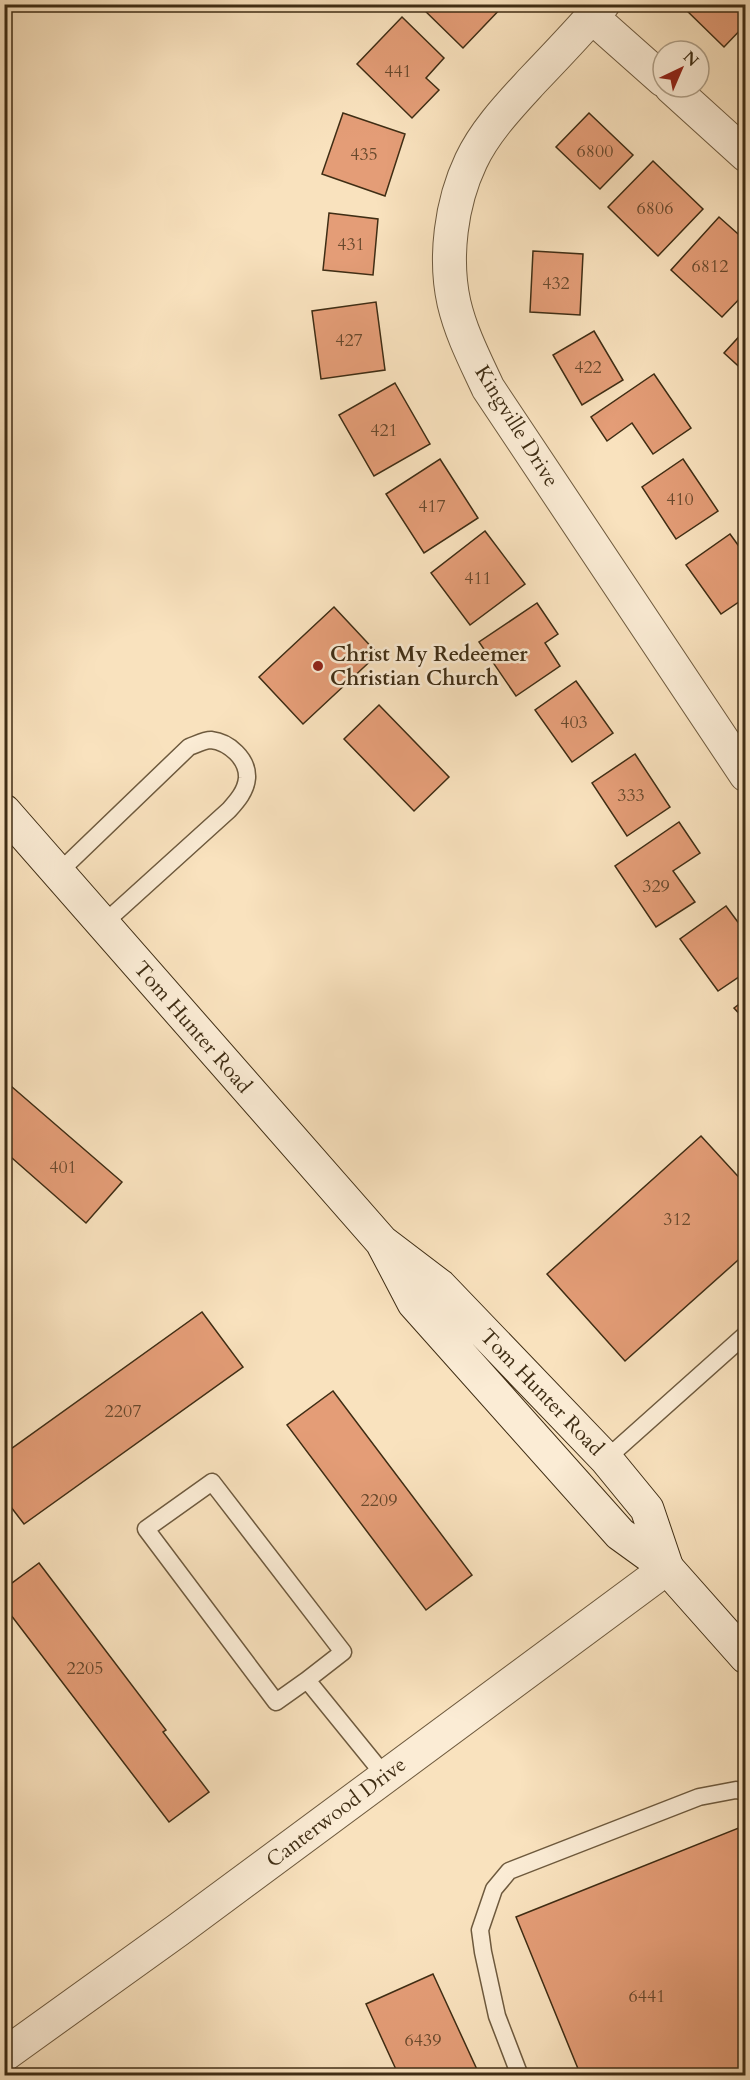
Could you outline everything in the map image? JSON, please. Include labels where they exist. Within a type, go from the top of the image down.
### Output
[{"type":"street","points":[[598,11],[651,67]]},
{"type":"street","name":"Kingville Drive","points":[[598,11],[510,104],[471,160],[457,200],[452,231],[449,269],[454,304],[466,340],[488,388],[746,775]]},
{"type":"street","points":[[684,99],[746,154]]},
{"type":"street","name":"Tom Hunter Road","points":[[4,811],[382,1242],[440,1286],[606,1459],[647,1509],[667,1568]]},
{"type":"street","name":"Tom Hunter Road","points":[[382,1242],[414,1303],[620,1534],[667,1568],[746,1657]]},
{"type":"street","name":"Canterwood Drive","points":[[4,2055],[667,1568]]},
{"type":"lane","points":[[58,873],[189,747],[209,740],[229,745],[242,759],[247,777],[242,795],[103,924]]},
{"type":"lane","points":[[606,1459],[746,1334]]},
{"type":"lane","points":[[212,1482],[343,1652],[307,1680],[276,1702],[146,1529],[212,1482]]},
{"type":"lane","points":[[307,1680],[385,1776]]},
{"type":"lane","points":[[520,2076],[497,2016],[483,1952],[480,1930],[494,1889],[509,1871],[689,1801],[736,1790],[746,1792]]},
{"type":"building","points":[[418,4],[505,4],[463,48]]},
{"type":"building","points":[[680,4],[746,4],[746,24],[724,47]]},
{"type":"building","points":[[402,17],[444,58],[426,78],[439,90],[412,118],[357,64]]},
{"type":"building","points":[[343,113],[405,134],[385,196],[322,174]]},
{"type":"building","points":[[589,113],[633,155],[600,189],[556,147]]},
{"type":"building","points":[[653,161],[703,209],[658,256],[608,207]]},
{"type":"building","points":[[329,213],[378,219],[373,275],[323,270]]},
{"type":"building","points":[[719,217],[746,241],[746,248],[739,256],[746,262],[746,292],[722,317],[671,270]]},
{"type":"building","points":[[533,251],[583,254],[580,315],[530,312]]},
{"type":"building","points":[[376,302],[385,370],[321,379],[312,311]]},
{"type":"building","points":[[746,329],[746,373],[724,353]]},
{"type":"building","points":[[594,331],[623,380],[582,405],[553,355]]},
{"type":"building","points":[[654,374],[691,428],[653,454],[632,423],[607,441],[591,417]]},
{"type":"building","points":[[395,383],[430,444],[374,476],[339,415]]},
{"type":"building","points":[[440,459],[478,518],[424,553],[386,494]]},
{"type":"building","points":[[683,459],[718,511],[676,539],[642,487]]},
{"type":"building","points":[[485,531],[525,584],[470,625],[431,573]]},
{"type":"building","points":[[730,534],[746,556],[746,597],[721,614],[686,565]]},
{"type":"building","points":[[537,603],[558,634],[545,643],[560,666],[516,696],[479,642]]},
{"type":"building","name":"Christ My Redeemer Christian Church","points":[[334,607],[378,654],[303,724],[259,677]]},
{"type":"building","points":[[576,681],[613,733],[572,762],[535,710]]},
{"type":"building","points":[[379,705],[449,777],[414,811],[344,739]]},
{"type":"building","points":[[635,754],[670,807],[627,836],[592,783]]},
{"type":"building","points":[[679,822],[700,853],[673,871],[695,902],[656,927],[615,866]]},
{"type":"building","points":[[726,906],[746,933],[746,972],[718,991],[680,939]]},
{"type":"building","points":[[746,999],[746,1021],[734,1008]]},
{"type":"building","points":[[4,1080],[122,1182],[86,1223],[4,1151]]},
{"type":"building","points":[[701,1136],[746,1185],[746,1253],[625,1361],[547,1274]]},
{"type":"building","points":[[202,1312],[243,1367],[24,1524],[4,1498],[4,1454]]},
{"type":"building","points":[[333,1391],[472,1575],[426,1610],[287,1425]]},
{"type":"building","points":[[39,1563],[166,1730],[163,1732],[209,1792],[169,1822],[4,1606],[4,1589]]},
{"type":"building","points":[[746,1825],[746,2076],[581,2076],[516,1917]]},
{"type":"building","points":[[433,1974],[480,2076],[399,2076],[366,2004]]},
{"type":"place","name":"Christ My Redeemer Christian Church","points":[[318,666]]}]
